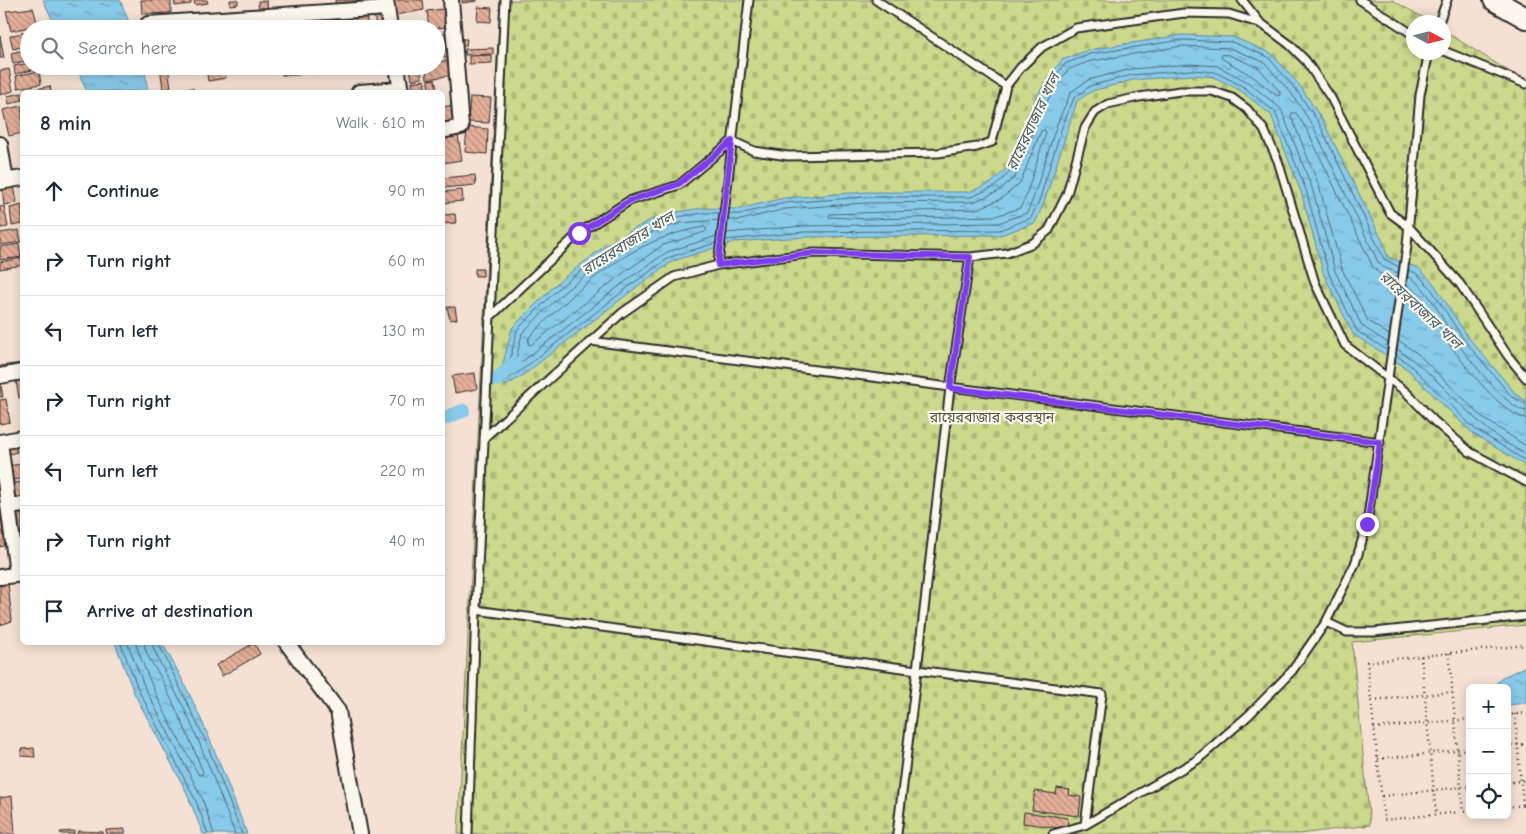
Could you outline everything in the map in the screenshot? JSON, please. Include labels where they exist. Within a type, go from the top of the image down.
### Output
[{"type":"main road","points":[[1494,0],[1526,18]]},
{"type":"street","points":[[445,130],[461,127],[451,0]]},
{"type":"street","points":[[196,20],[386,4],[389,20]]},
{"type":"street","points":[[398,75],[401,90]]},
{"type":"street","points":[[0,144],[3,181],[20,178]]},
{"type":"street","points":[[0,376],[20,372]]},
{"type":"street","points":[[0,577],[20,574],[16,506],[0,442],[20,438]]},
{"type":"street","points":[[288,645],[338,711],[360,834]]},
{"type":"lane","points":[[468,834],[476,610],[505,0]]},
{"type":"lane","points":[[718,265],[749,0]]},
{"type":"lane","points":[[876,0],[1006,86]]},
{"type":"lane","points":[[1242,0],[1262,24],[1289,44],[1306,61],[1331,98],[1390,213],[1409,226],[1460,284],[1508,356],[1526,378]]},
{"type":"lane","points":[[1360,0],[1406,29]]},
{"type":"lane","points":[[1442,15],[1447,0]]},
{"type":"lane","points":[[732,141],[754,151],[788,156],[938,153],[977,148],[992,142],[1006,86],[1021,66],[1042,47],[1076,28],[1184,13],[1229,14],[1262,24]]},
{"type":"lane","points":[[1451,54],[1526,84]]},
{"type":"lane","points":[[1053,834],[1085,825],[1197,760],[1249,715],[1292,671],[1326,622],[1347,583],[1362,545],[1380,442],[1407,246],[1420,95],[1427,60]]},
{"type":"lane","points":[[484,438],[622,313],[674,278],[718,265],[814,253],[970,257],[1007,253],[1033,243],[1049,230],[1067,194],[1084,128],[1095,112],[1108,104],[1139,97],[1180,91],[1212,91],[1232,98],[1247,108],[1264,130],[1278,161],[1315,283],[1345,345],[1406,392],[1434,421],[1470,452],[1526,482]]},
{"type":"lane","points":[[489,318],[579,233],[629,201],[679,184],[732,141]]},
{"type":"lane","points":[[897,834],[950,388],[970,257]]},
{"type":"lane","points":[[590,341],[1380,442]]},
{"type":"lane","points":[[476,610],[1102,694],[1085,825]]},
{"type":"lane","points":[[1326,622],[1348,632],[1374,632],[1526,616]]},
{"type":"path","points":[[1466,812],[1384,820],[1367,662],[1526,645]]},
{"type":"path","points":[[1449,653],[1463,812]]},
{"type":"path","points":[[1422,656],[1436,815]]},
{"type":"path","points":[[1371,700],[1452,692]]},
{"type":"path","points":[[1511,714],[1526,713]]},
{"type":"path","points":[[1511,807],[1524,806],[1515,714]]},
{"type":"path","points":[[1374,728],[1466,719]]},
{"type":"path","points":[[1511,746],[1526,744]]},
{"type":"path","points":[[1378,759],[1466,749]]},
{"type":"path","points":[[1511,782],[1526,780]]},
{"type":"path","points":[[1382,796],[1466,786]]},
{"type":"green space","name":"রায়েরবাজার কবরস্থান","points":[[500,0],[1392,0],[1419,15],[1406,15],[1406,60],[1451,60],[1451,35],[1526,82],[1526,625],[1352,642],[1370,825],[1299,834],[458,834]]},
{"type":"water","points":[[43,0],[120,0],[128,20],[53,20]]},
{"type":"water","points":[[1182,35],[1233,37],[1271,53],[1301,87],[1323,121],[1382,240],[1388,257],[1419,268],[1434,284],[1468,337],[1516,394],[1526,401],[1526,466],[1472,433],[1406,368],[1353,334],[1324,275],[1301,192],[1271,115],[1241,91],[1214,77],[1192,75],[1133,80],[1092,91],[1077,101],[1044,203],[1035,223],[1000,235],[804,237],[734,242],[673,261],[522,376],[505,386],[500,375],[512,328],[557,283],[609,243],[650,220],[677,212],[702,208],[739,209],[784,198],[865,192],[969,192],[991,183],[1005,170],[1032,105],[1048,78],[1062,60],[1088,50]]},
{"type":"water","points":[[80,75],[145,75],[148,90],[86,90]]},
{"type":"water","points":[[116,645],[163,645],[198,713],[247,834],[203,834],[185,789],[134,693]]},
{"type":"water","points":[[1526,666],[1526,703],[1511,705],[1511,684],[1495,684],[1503,677]]},
{"type":"building","points":[[141,0],[171,0],[171,13],[142,14]]},
{"type":"building","points":[[174,0],[191,0],[191,4],[175,6]]},
{"type":"building","points":[[194,0],[207,0],[208,3],[195,5]]},
{"type":"building","points":[[230,0],[238,0],[238,4],[230,5]]},
{"type":"building","points":[[335,0],[360,0],[360,3],[336,6]]},
{"type":"building","points":[[393,0],[423,0],[424,10],[395,15]]},
{"type":"building","points":[[462,0],[477,0],[477,1],[462,3]]},
{"type":"building","points":[[258,1],[267,1],[268,12],[259,12]]},
{"type":"building","points":[[478,7],[492,8],[491,22],[477,21]]},
{"type":"building","points":[[33,8],[37,20],[20,20],[20,29],[11,31],[6,11]]},
{"type":"building","points":[[443,9],[445,20],[428,20],[427,11]]},
{"type":"building","points":[[374,13],[385,13],[386,20],[375,20]]},
{"type":"building","points":[[366,14],[367,20],[345,20],[345,17]]},
{"type":"building","points":[[327,18],[327,20],[306,20]]},
{"type":"building","points":[[20,33],[20,47],[13,49],[10,36]]},
{"type":"building","points":[[0,36],[4,58],[0,58]]},
{"type":"building","points":[[459,39],[467,39],[466,46],[458,45]]},
{"type":"building","points":[[493,48],[493,54],[465,55],[465,49]]},
{"type":"building","points":[[450,50],[451,58],[445,58],[445,51]]},
{"type":"building","points":[[20,51],[20,62],[13,64],[11,53]]},
{"type":"building","points":[[492,55],[492,63],[469,64],[469,56]]},
{"type":"building","points":[[452,60],[454,75],[427,79],[427,75],[445,75],[445,61]]},
{"type":"building","points":[[20,65],[20,73],[15,74],[14,66]]},
{"type":"building","points":[[9,69],[13,91],[0,95],[0,71]]},
{"type":"building","points":[[40,75],[41,84],[18,88],[16,76]]},
{"type":"building","points":[[161,75],[169,75],[171,88],[163,89]]},
{"type":"building","points":[[207,75],[226,75],[226,78],[208,81]]},
{"type":"building","points":[[411,75],[422,75],[422,78],[412,80]]},
{"type":"building","points":[[435,79],[437,90],[429,90],[428,80]]},
{"type":"building","points":[[424,80],[426,90],[413,90],[412,82]]},
{"type":"building","points":[[50,86],[51,90],[32,90]]},
{"type":"building","points":[[193,88],[194,90],[178,90]]},
{"type":"building","points":[[20,93],[20,101],[9,104],[7,96]]},
{"type":"building","points":[[470,97],[491,98],[489,123],[468,122]]},
{"type":"building","points":[[455,105],[458,127],[445,129],[445,107]]},
{"type":"building","points":[[20,106],[20,133],[9,136],[3,110]]},
{"type":"building","points":[[467,127],[488,129],[487,154],[465,152]]},
{"type":"building","points":[[457,129],[462,160],[445,163],[445,131]]},
{"type":"building","points":[[475,175],[476,185],[445,188],[445,178]]},
{"type":"building","points":[[14,185],[17,203],[4,205],[2,187]]},
{"type":"building","points":[[462,190],[463,201],[445,203],[445,192]]},
{"type":"building","points":[[4,206],[8,227],[0,228],[0,207]]},
{"type":"building","points":[[20,206],[20,224],[12,226],[10,208]]},
{"type":"building","points":[[455,214],[456,223],[445,224],[445,215]]},
{"type":"building","points":[[19,230],[20,242],[0,245],[0,233]]},
{"type":"building","points":[[19,244],[20,257],[0,260],[0,247]]},
{"type":"building","points":[[20,258],[20,265],[0,269],[0,262]]},
{"type":"building","points":[[475,269],[483,269],[483,276],[475,276]]},
{"type":"building","points":[[447,307],[455,307],[457,319],[450,320]]},
{"type":"building","points":[[20,363],[20,368],[0,371],[0,366]]},
{"type":"building","points":[[475,373],[477,389],[455,393],[452,376]]},
{"type":"building","points":[[0,380],[3,397],[0,397]]},
{"type":"building","points":[[16,381],[20,381],[19,398]]},
{"type":"building","points":[[6,399],[10,422],[0,424],[0,400]]},
{"type":"building","points":[[15,444],[17,452],[6,455],[4,447]]},
{"type":"building","points":[[20,464],[20,479],[9,480],[7,466]]},
{"type":"building","points":[[20,482],[20,497],[15,498],[13,483]]},
{"type":"building","points":[[20,510],[20,535],[18,535],[14,511]]},
{"type":"building","points":[[2,513],[7,545],[0,547],[0,514]]},
{"type":"building","points":[[18,538],[20,538],[20,554]]},
{"type":"building","points":[[8,584],[12,621],[0,625],[0,585]]},
{"type":"building","points":[[251,645],[255,645],[260,654],[222,676],[216,665]]},
{"type":"building","points":[[34,748],[35,757],[21,756],[22,749]]},
{"type":"building","points":[[1057,788],[1070,790],[1069,795],[1081,797],[1079,816],[1032,810],[1035,791],[1056,794]]},
{"type":"building","points":[[12,796],[15,834],[0,834],[0,798]]},
{"type":"building","points":[[1024,812],[1068,818],[1067,829],[1023,823]]},
{"type":"building","points":[[125,829],[125,834],[107,834],[106,830]]},
{"type":"building","points":[[74,831],[74,834],[61,834],[60,832]]},
{"type":"building","points":[[78,831],[103,832],[103,834],[77,834]]},
{"type":"waterway","name":"রায়েরবাজার খাল","points":[[496,380],[514,364]]},
{"type":"waterway","points":[[445,418],[463,411]]},
{"type":"route","points":[[579,233],[629,201],[679,184],[732,141],[729,182],[718,265],[814,253],[970,257],[950,388],[1380,442],[1367,524]]}]
